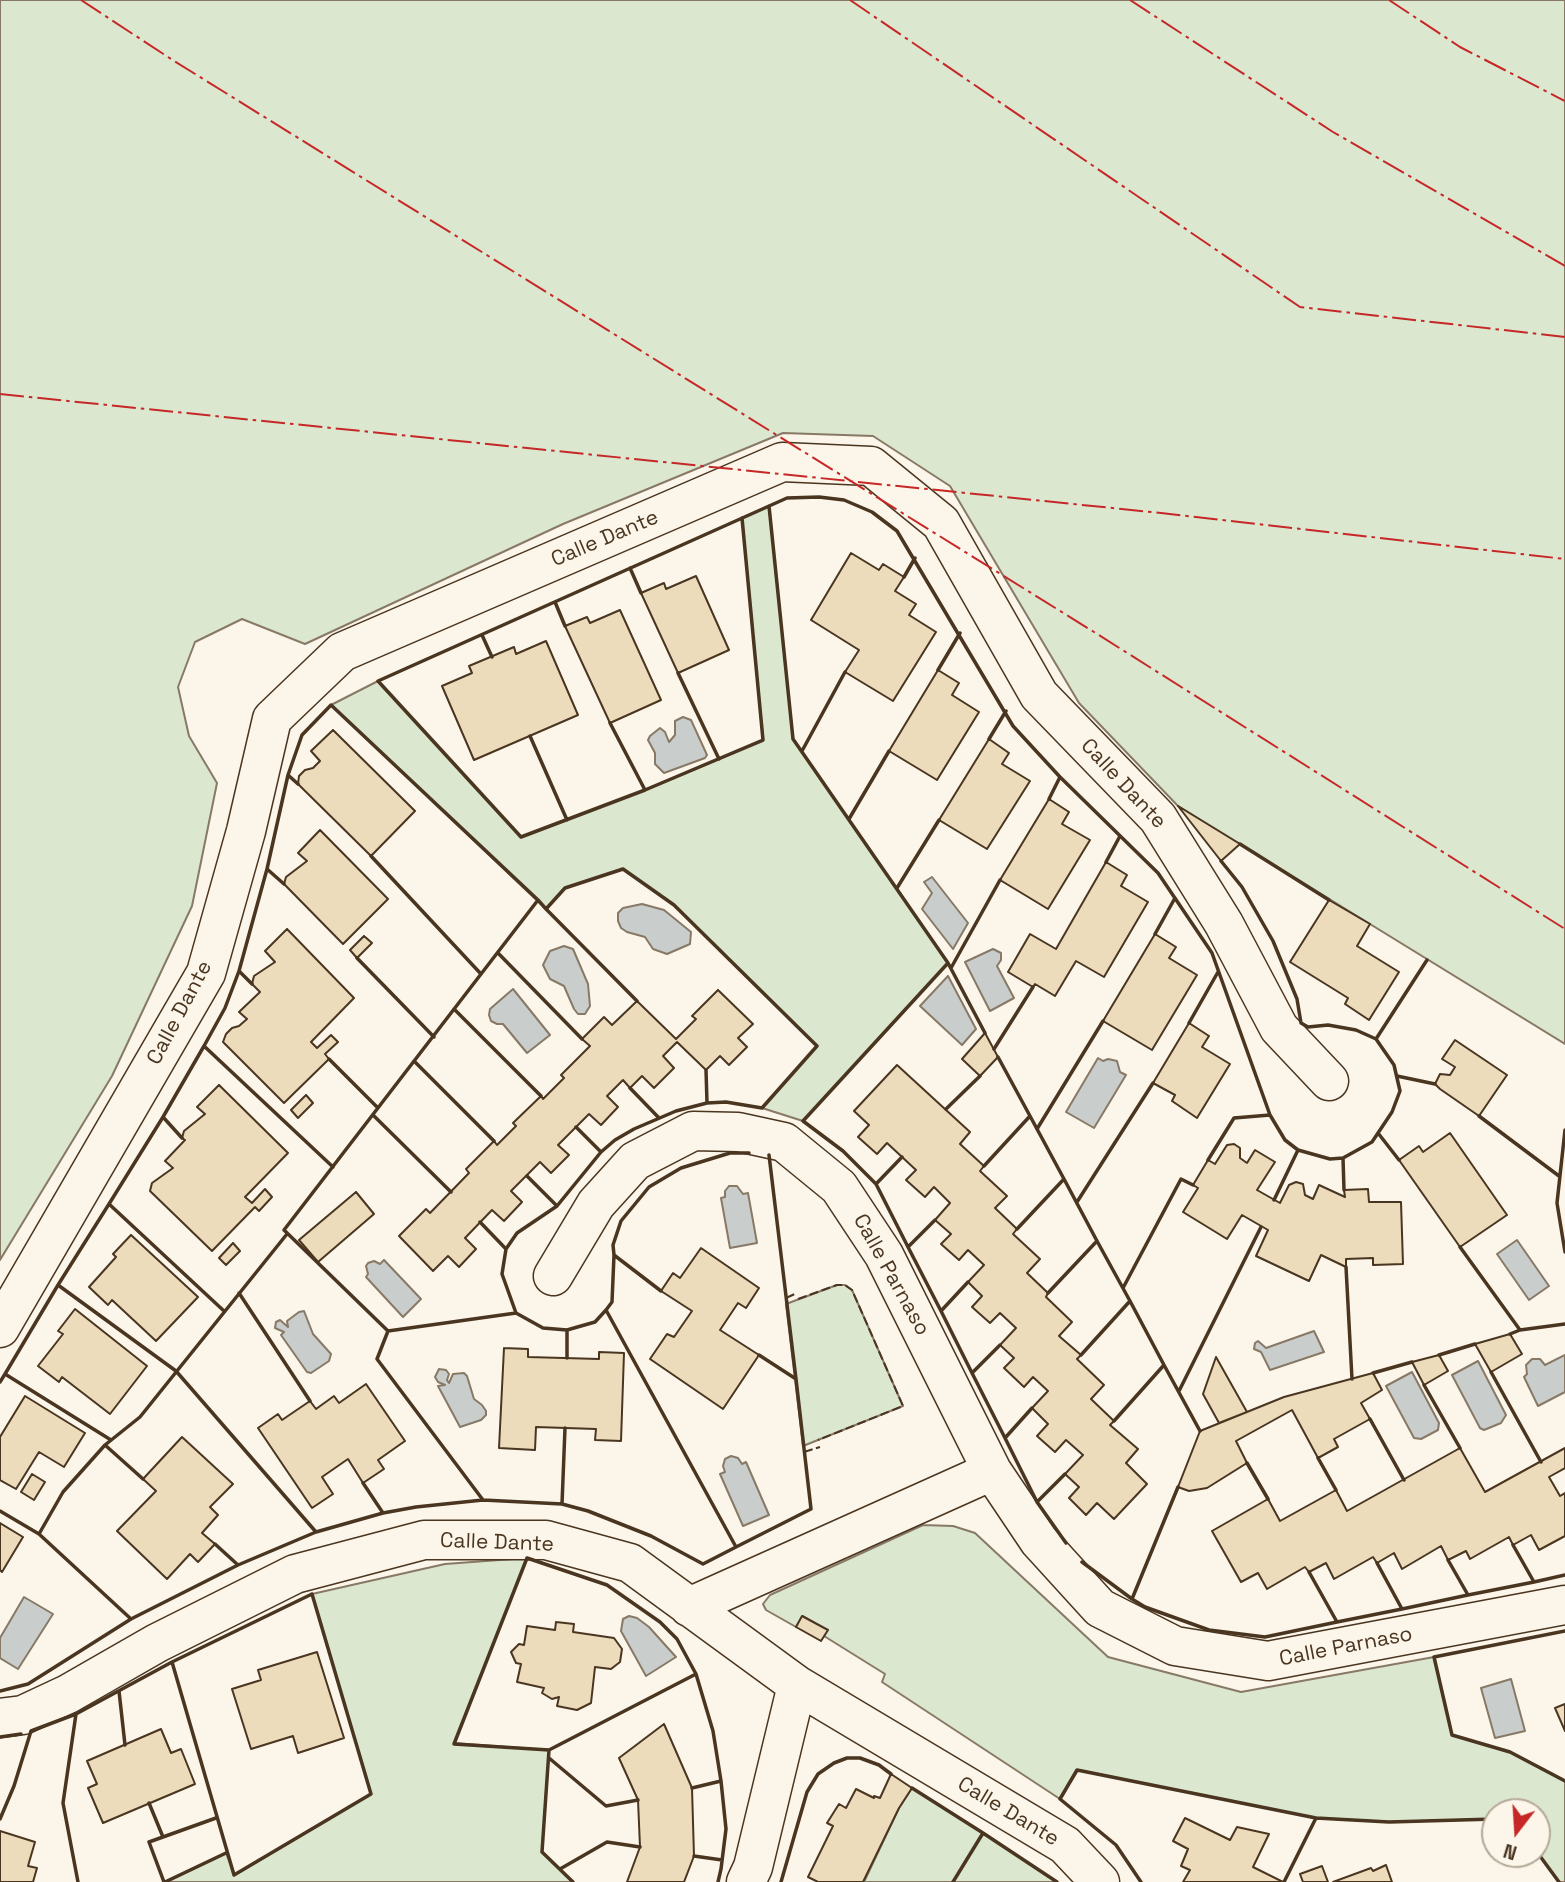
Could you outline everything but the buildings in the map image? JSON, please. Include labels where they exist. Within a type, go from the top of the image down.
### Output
[{"type":"street","name":"Calle Dante","points":[[0,1328],[206,973],[246,831],[272,719],[342,652],[782,462],[871,466],[941,523],[1039,695],[1158,818],[1224,924],[1279,1028],[1329,1081]]},
{"type":"street","name":"Calle Parnaso","points":[[552,1276],[596,1205],[635,1161],[693,1131],[738,1132],[784,1142],[839,1187],[884,1255],[992,1471],[1038,1541],[1100,1608],[1175,1646],[1268,1661],[1565,1605]]},
{"type":"street","points":[[689,1607],[992,1471]]},
{"type":"street","name":"Calle Dante","points":[[0,1718],[23,1715],[68,1694],[157,1643],[295,1574],[424,1540],[546,1540],[630,1563],[797,1685],[1065,1845],[1100,1882]]},
{"type":"street","points":[[746,1882],[753,1867],[797,1685]]},
{"type":"green space","points":[[0,0],[1565,0],[1565,1044],[1178,806],[1079,703],[950,486],[873,436],[783,433],[563,524],[305,644],[242,619],[195,642],[178,687],[189,736],[217,783],[192,906],[112,1076],[0,1260]]},
{"type":"green space","points":[[769,506],[793,739],[948,963],[803,1121],[762,1108],[817,1046],[674,905],[623,869],[565,888],[546,909],[331,705],[378,681],[521,837],[763,741],[742,518]]},
{"type":"green space","points":[[837,1285],[845,1285],[852,1290],[903,1406],[803,1446],[786,1304]]},
{"type":"green space","points":[[923,1525],[953,1526],[975,1533],[1108,1657],[1241,1692],[1434,1657],[1452,1735],[1510,1752],[1565,1781],[1565,1882],[1559,1882],[1549,1868],[1551,1868],[1551,1798],[1481,1798],[1481,1819],[1389,1822],[1316,1818],[1078,1770],[1060,1799],[882,1682],[885,1674],[824,1636],[827,1630],[803,1616],[796,1627],[766,1610],[763,1604],[770,1595]]},
{"type":"green space","points":[[527,1558],[454,1743],[549,1750],[542,1852],[573,1882],[165,1882],[226,1853],[235,1875],[371,1794],[312,1594],[445,1564]]},
{"type":"green space","points":[[912,1788],[1057,1882],[864,1882],[899,1808]]},
{"type":"shaded area","points":[[683,717],[691,720],[707,755],[664,773],[655,764],[655,753],[648,740],[660,728],[669,742],[675,735],[675,721]]},
{"type":"shaded area","points":[[932,877],[968,923],[953,949],[922,909],[932,893],[924,882]]},
{"type":"shaded area","points":[[642,904],[664,910],[691,932],[690,944],[667,954],[653,949],[645,937],[621,928],[618,913],[623,908]]},
{"type":"shaded area","points":[[564,946],[573,949],[588,984],[590,1006],[585,1014],[578,1014],[564,986],[550,979],[543,965],[550,951]]},
{"type":"shaded area","points":[[993,949],[1001,953],[997,966],[1014,998],[990,1011],[965,962]]},
{"type":"shaded area","points":[[948,976],[976,1029],[962,1045],[920,1006]]},
{"type":"shaded area","points":[[513,989],[550,1035],[527,1053],[503,1024],[491,1021],[489,1015],[490,1009]]},
{"type":"shaded area","points":[[1098,1058],[1103,1061],[1117,1061],[1120,1072],[1126,1075],[1094,1128],[1066,1112]]},
{"type":"shaded area","points":[[729,1186],[737,1186],[743,1194],[748,1193],[757,1243],[730,1248],[721,1198],[725,1197]]},
{"type":"shaded area","points":[[1517,1240],[1549,1286],[1529,1300],[1497,1254]]},
{"type":"shaded area","points":[[384,1260],[421,1299],[403,1317],[366,1277],[368,1263],[374,1261],[380,1264]]},
{"type":"shaded area","points":[[304,1311],[313,1334],[331,1354],[329,1361],[311,1373],[307,1372],[281,1335],[284,1332],[275,1328],[276,1322],[280,1320],[288,1327],[287,1321]]},
{"type":"shaded area","points":[[1314,1331],[1324,1352],[1270,1370],[1261,1352],[1254,1349],[1258,1341],[1266,1348]]},
{"type":"shaded area","points":[[1565,1355],[1565,1392],[1538,1406],[1524,1377],[1527,1374],[1526,1365],[1532,1359],[1540,1359],[1545,1365]]},
{"type":"shaded area","points":[[1478,1361],[1506,1415],[1501,1423],[1484,1430],[1480,1428],[1452,1375]]},
{"type":"shaded area","points":[[439,1369],[446,1370],[449,1374],[449,1383],[453,1374],[464,1373],[467,1376],[474,1399],[486,1411],[481,1420],[460,1427],[438,1386],[445,1385],[435,1377]]},
{"type":"shaded area","points":[[1412,1372],[1439,1423],[1438,1430],[1421,1439],[1414,1438],[1386,1386]]},
{"type":"shaded area","points":[[731,1456],[738,1458],[742,1464],[746,1462],[769,1515],[743,1526],[720,1474],[725,1472],[725,1459]]},
{"type":"shaded area","points":[[24,1597],[53,1614],[18,1669],[0,1658],[0,1638]]},
{"type":"shaded area","points":[[629,1616],[637,1618],[649,1627],[676,1657],[646,1676],[621,1631],[623,1619]]},
{"type":"shaded area","points":[[1511,1679],[1525,1731],[1495,1738],[1481,1688]]},
{"type":"fence","points":[[798,1299],[837,1285],[845,1285],[852,1290],[903,1406],[818,1440]]},
{"type":"fence","points":[[786,1298],[797,1293]]},
{"type":"fence","points":[[804,1452],[820,1447]]},
{"type":"wall","points":[[645,790],[521,837],[378,681],[787,498],[819,497],[844,500],[872,512],[897,531],[1013,726],[1060,777],[1158,873],[1212,953],[1270,1115]]},
{"type":"wall","points":[[769,506],[793,739],[948,963]]},
{"type":"wall","points":[[610,723],[645,790],[763,740],[742,518]]},
{"type":"wall","points":[[904,577],[915,558]]},
{"type":"wall","points":[[630,568],[641,593]]},
{"type":"wall","points":[[555,602],[565,626]]},
{"type":"wall","points":[[938,670],[960,633]]},
{"type":"wall","points":[[482,635],[492,657]]},
{"type":"wall","points":[[802,751],[845,672]]},
{"type":"wall","points":[[678,673],[719,759]]},
{"type":"wall","points":[[298,784],[288,775],[302,735],[331,705],[538,900],[546,909],[565,888],[623,869],[674,905],[817,1046],[762,1108],[726,1102],[707,1103],[676,1111],[634,1129],[601,1152],[557,1206],[517,1233],[506,1249],[502,1274],[516,1313],[388,1331],[284,1230],[538,900]]},
{"type":"wall","points":[[989,739],[1006,711]]},
{"type":"wall","points":[[530,736],[567,820]]},
{"type":"wall","points":[[849,819],[889,751]]},
{"type":"wall","points":[[267,869],[288,775]]},
{"type":"wall","points":[[1049,799],[1060,777]]},
{"type":"wall","points":[[897,888],[939,820]]},
{"type":"wall","points":[[1106,862],[1120,836]]},
{"type":"wall","points":[[1240,844],[1329,900]]},
{"type":"wall","points":[[371,856],[481,974]]},
{"type":"wall","points":[[1221,861],[1242,887],[1273,941],[1297,999],[1301,1023],[1308,1027],[1328,1025],[1356,1030],[1376,1039],[1394,1065],[1400,1091],[1392,1112],[1372,1142],[1343,1158],[1344,1190]]},
{"type":"wall","points":[[239,971],[267,869],[284,884]]},
{"type":"wall","points":[[951,968],[1000,880]]},
{"type":"wall","points":[[1155,934],[1175,898]]},
{"type":"wall","points":[[546,909],[637,1001]]},
{"type":"wall","points":[[498,953],[582,1039]]},
{"type":"wall","points":[[357,958],[434,1037]]},
{"type":"wall","points":[[1376,1039],[1427,960]]},
{"type":"wall","points":[[902,1157],[876,1184],[843,1151],[803,1121],[948,963],[985,1033]]},
{"type":"wall","points":[[204,1046],[225,1008],[239,971],[252,984]]},
{"type":"wall","points":[[1189,1023],[1218,972]]},
{"type":"wall","points":[[994,1049],[1033,987]]},
{"type":"wall","points":[[454,1009],[541,1096]]},
{"type":"wall","points":[[1037,1129],[1103,1021]]},
{"type":"wall","points":[[163,1117],[204,1046],[333,1167]]},
{"type":"wall","points":[[998,1057],[1030,1116]]},
{"type":"wall","points":[[329,1059],[378,1108]]},
{"type":"wall","points":[[414,1061],[494,1141]]},
{"type":"wall","points":[[706,1070],[707,1103]]},
{"type":"wall","points":[[946,1109],[980,1076]]},
{"type":"wall","points":[[1397,1076],[1435,1084]]},
{"type":"wall","points":[[1077,1202],[1153,1083]]},
{"type":"wall","points":[[630,1088],[659,1118]]},
{"type":"wall","points":[[373,1115],[451,1192]]},
{"type":"wall","points":[[1208,1160],[1234,1118],[1270,1115],[1285,1140],[1298,1150],[1330,1159],[1343,1158]]},
{"type":"wall","points":[[984,1166],[1030,1116],[1064,1179]]},
{"type":"wall","points":[[1479,1116],[1559,1176]]},
{"type":"wall","points":[[109,1204],[163,1117],[182,1138]]},
{"type":"wall","points":[[576,1127],[601,1152]]},
{"type":"wall","points":[[1565,1130],[1557,1203],[1565,1252]]},
{"type":"wall","points":[[1378,1133],[1399,1160]]},
{"type":"wall","points":[[1274,1200],[1298,1150]]},
{"type":"wall","points":[[661,1291],[614,1255],[613,1245],[621,1221],[649,1187],[681,1168],[730,1153],[749,1153]]},
{"type":"wall","points":[[759,1355],[796,1379],[769,1155]]},
{"type":"wall","points":[[527,1176],[557,1206]]},
{"type":"wall","points":[[1017,1229],[1064,1179],[1097,1241]]},
{"type":"wall","points":[[1123,1288],[1181,1179],[1193,1185]]},
{"type":"wall","points":[[876,1184],[908,1247],[935,1220]]},
{"type":"wall","points":[[58,1285],[109,1204],[224,1311]]},
{"type":"wall","points":[[480,1222],[506,1249]]},
{"type":"wall","points":[[1179,1391],[1261,1227]]},
{"type":"wall","points":[[39,1534],[63,1492],[105,1445],[140,1417],[287,1234]]},
{"type":"wall","points":[[1048,1293],[1097,1241],[1130,1301]]},
{"type":"wall","points":[[908,1247],[941,1311],[968,1282]]},
{"type":"wall","points":[[1460,1247],[1520,1330]]},
{"type":"wall","points":[[614,1255],[612,1302],[606,1310],[736,1547],[811,1509],[796,1379]]},
{"type":"wall","points":[[1346,1267],[1352,1379]]},
{"type":"wall","points":[[5,1374],[58,1285],[176,1371],[316,1532],[383,1513]]},
{"type":"wall","points":[[239,1293],[310,1401]]},
{"type":"wall","points":[[1081,1355],[1130,1301],[1164,1365]]},
{"type":"wall","points":[[567,1358],[567,1330],[595,1322],[606,1310]]},
{"type":"wall","points":[[941,1311],[972,1373],[1000,1345]]},
{"type":"wall","points":[[516,1313],[543,1328],[567,1330]]},
{"type":"wall","points":[[1510,1334],[1520,1330],[1565,1324]]},
{"type":"wall","points":[[388,1331],[377,1359],[483,1500],[562,1504]]},
{"type":"wall","points":[[1439,1355],[1475,1344]]},
{"type":"wall","points":[[1373,1373],[1412,1362]]},
{"type":"wall","points":[[1114,1421],[1164,1365],[1200,1431]]},
{"type":"wall","points":[[1491,1372],[1541,1462]]},
{"type":"wall","points":[[972,1373],[1005,1438],[1032,1408]]},
{"type":"wall","points":[[0,1382],[5,1374],[111,1440]]},
{"type":"wall","points":[[1424,1385],[1460,1448]]},
{"type":"wall","points":[[1370,1419],[1404,1480]]},
{"type":"wall","points":[[565,1428],[562,1504],[588,1511],[651,1536],[703,1564],[736,1547]]},
{"type":"wall","points":[[1005,1438],[1037,1502]]},
{"type":"wall","points":[[105,1445],[143,1479]]},
{"type":"wall","points":[[1318,1458],[1336,1490]]},
{"type":"wall","points":[[1247,1463],[1268,1499]]},
{"type":"wall","points":[[1065,1474],[1037,1502],[1066,1543]]},
{"type":"wall","points":[[363,1483],[383,1513],[483,1500]]},
{"type":"wall","points":[[1178,1487],[1132,1599],[1145,1607],[1209,1630],[1265,1637],[1337,1622],[1309,1572]]},
{"type":"wall","points":[[0,1511],[39,1534],[131,1619],[28,1684],[0,1691]]},
{"type":"wall","points":[[215,1544],[238,1565],[316,1532]]},
{"type":"wall","points":[[1513,1545],[1534,1582],[1565,1575]]},
{"type":"wall","points":[[527,1558],[607,1585],[660,1622],[677,1639],[696,1674],[549,1750],[454,1744],[527,1558]]},
{"type":"wall","points":[[1448,1560],[1468,1595],[1534,1582]]},
{"type":"wall","points":[[1082,1562],[1132,1599]]},
{"type":"wall","points":[[1337,1622],[1402,1609],[1377,1563]]},
{"type":"wall","points":[[131,1619],[238,1565]]},
{"type":"wall","points":[[312,1594],[371,1794],[234,1875],[172,1662],[312,1594]]},
{"type":"wall","points":[[1402,1609],[1468,1595]]},
{"type":"wall","points":[[1565,1631],[1434,1657],[1452,1735],[1510,1752],[1565,1781]]},
{"type":"wall","points":[[78,1882],[63,1803],[76,1714],[172,1662]]},
{"type":"wall","points":[[696,1674],[713,1731],[721,1781],[726,1829],[718,1882]]},
{"type":"wall","points":[[119,1691],[125,1745]]},
{"type":"wall","points":[[0,1819],[14,1786],[31,1731],[76,1714]]},
{"type":"wall","points":[[0,1737],[21,1734]]},
{"type":"wall","points":[[549,1750],[542,1852],[573,1882]]},
{"type":"wall","points":[[549,1758],[606,1806],[638,1800]]},
{"type":"wall","points":[[781,1882],[807,1792],[818,1774],[847,1758],[860,1758],[879,1765],[891,1774]]},
{"type":"wall","points":[[1141,1882],[1116,1845],[1060,1799],[1077,1770],[1316,1818],[1284,1882]]},
{"type":"wall","points":[[692,1788],[721,1781]]},
{"type":"wall","points":[[912,1788],[983,1833]]},
{"type":"wall","points":[[149,1803],[163,1837]]},
{"type":"wall","points":[[164,1882],[149,1842],[216,1818]]},
{"type":"wall","points":[[1316,1818],[1389,1822],[1481,1819]]},
{"type":"wall","points":[[953,1882],[983,1833],[1057,1882]]},
{"type":"wall","points":[[560,1869],[607,1842],[640,1847]]},
{"type":"wall","points":[[165,1882],[226,1853]]},
{"type":"wall","points":[[694,1856],[722,1860]]},
{"type":"wall","points":[[1549,1868],[1559,1882]]},
{"type":"power","points":[[81,0],[171,59],[1094,632],[1565,929]]},
{"type":"power","points":[[850,0],[1300,307],[1565,337]]},
{"type":"power","points":[[1130,0],[1333,132],[1565,266]]},
{"type":"power","points":[[1389,0],[1460,47],[1565,101]]},
{"type":"power","points":[[0,394],[1161,513],[1565,559]]}]
